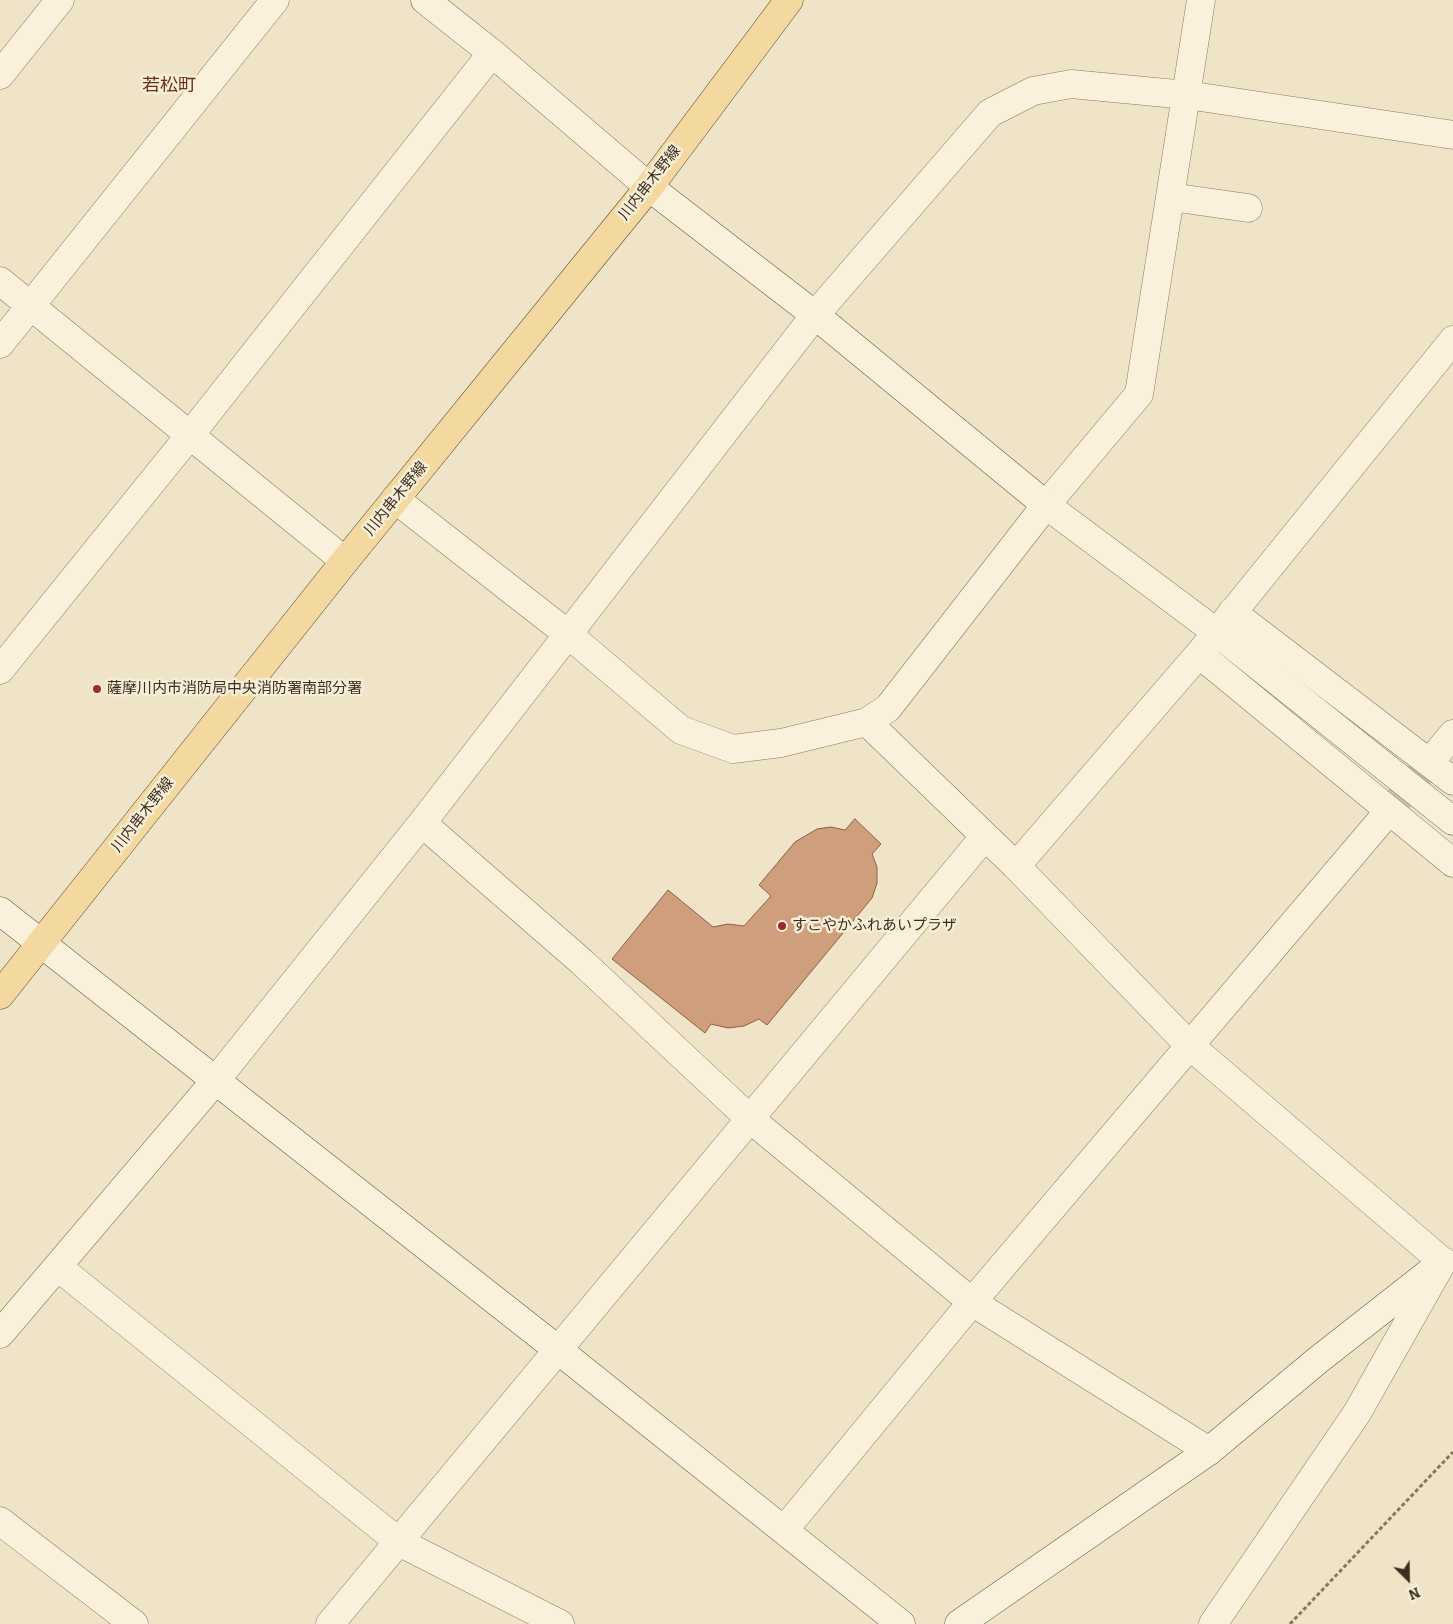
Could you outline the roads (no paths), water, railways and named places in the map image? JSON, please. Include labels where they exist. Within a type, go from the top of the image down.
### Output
[{"type":"main road","name":"川内串木野線","points":[[0,995],[345,561],[649,187],[789,0]]},
{"type":"street","points":[[0,75],[60,0]]},
{"type":"street","points":[[0,344],[275,0]]},
{"type":"street","points":[[425,0],[492,53],[649,187],[815,315],[1046,505],[1224,622],[1430,762],[1453,781]]},
{"type":"street","points":[[395,499],[569,635],[681,730],[733,749],[781,744],[868,722],[888,708],[1046,505],[1139,394],[1188,95],[1201,0]]},
{"type":"street","points":[[0,670],[190,435],[492,53]]},
{"type":"street","points":[[0,1334],[216,1080],[422,823],[815,315],[990,113],[1033,92],[1070,84],[1188,95],[1453,135]]},
{"type":"street","points":[[1171,197],[1248,208]]},
{"type":"street","points":[[0,281],[345,561]]},
{"type":"street","points":[[1016,866],[1200,654],[1453,340]]},
{"type":"street","points":[[1224,622],[1453,821]]},
{"type":"street","points":[[1200,654],[1453,863]]},
{"type":"street","points":[[868,722],[1016,866],[1189,1045],[1448,1256]]},
{"type":"street","points":[[1430,762],[1453,734]]},
{"type":"street","points":[[785,1530],[972,1302],[1390,811]]},
{"type":"street","points":[[422,823],[582,962],[749,1118],[972,1302],[1209,1451]]},
{"type":"street","points":[[330,1624],[985,836]]},
{"type":"street","points":[[0,911],[557,1349],[901,1624]]},
{"type":"street","points":[[959,1624],[1209,1451],[1318,1360],[1448,1256]]},
{"type":"street","points":[[1213,1624],[1357,1413],[1448,1256]]},
{"type":"street","points":[[58,1267],[398,1542],[560,1624]]},
{"type":"street","points":[[0,1521],[134,1624]]},
{"type":"tunnel","points":[[1389,811],[1430,762]]},
{"type":"place","name":"薩摩川内市消防局中央消防署南部分署","points":[[97,689]]},
{"type":"place","name":"すこやかふれあいプラザ","points":[[782,926]]},
{"type":"district","name":"若松町","points":[[169,86]]}]
